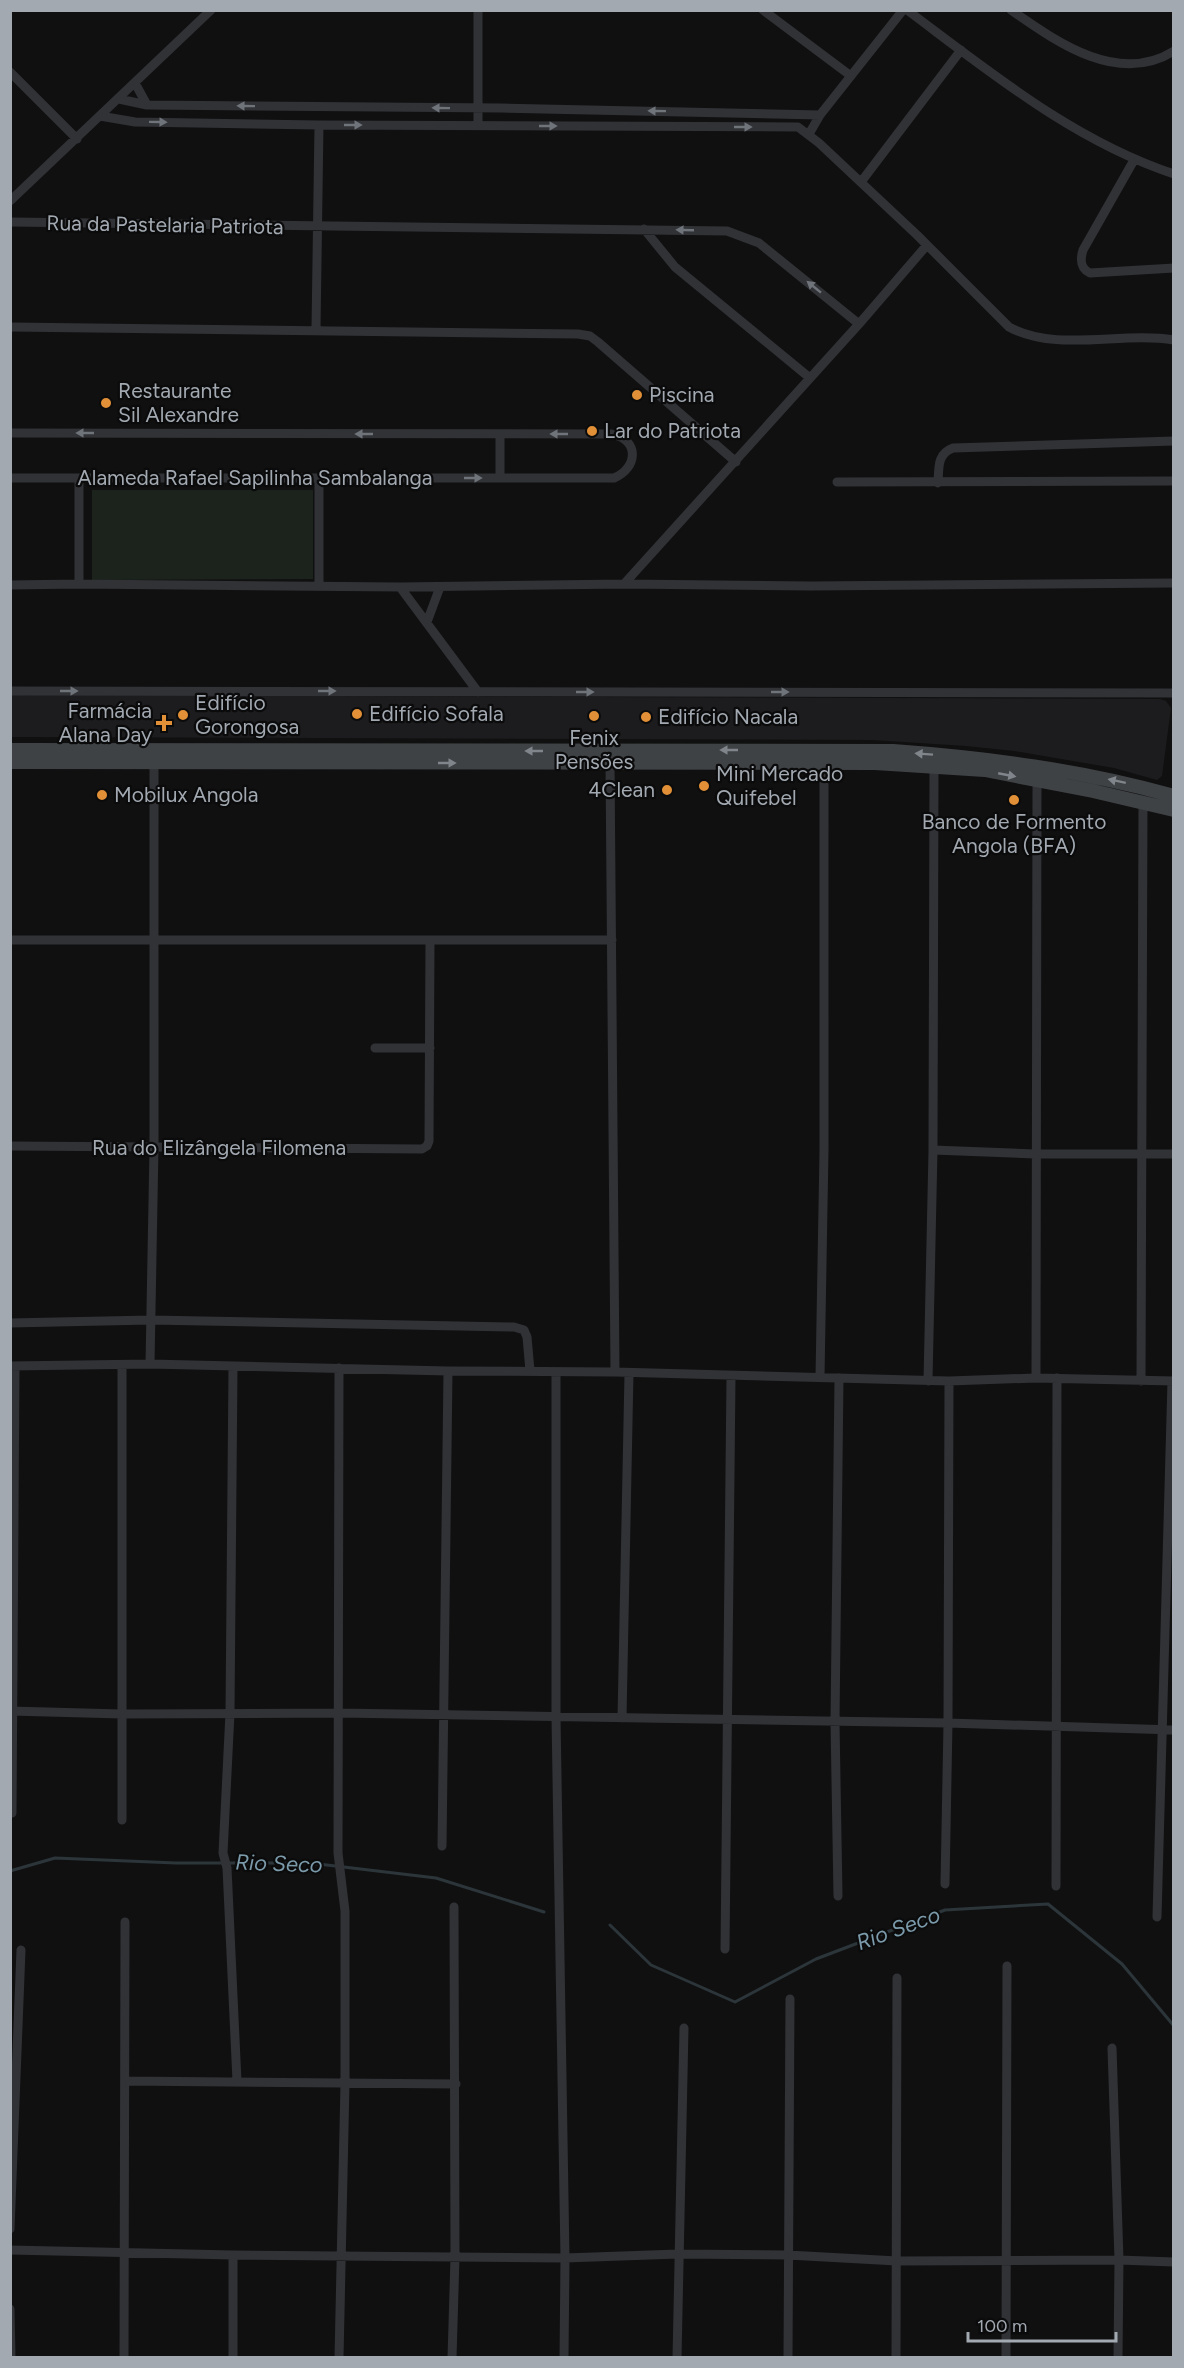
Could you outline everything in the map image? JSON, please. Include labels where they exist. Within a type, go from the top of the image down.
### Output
[{"type":"main road","points":[[10,750],[893,751],[961,756],[1055,769],[1173,796]]},
{"type":"main road","points":[[10,762],[824,763],[934,766],[985,770],[1173,810]]},
{"type":"street","points":[[10,201],[211,10]]},
{"type":"street","points":[[478,10],[478,125]]},
{"type":"street","points":[[763,10],[851,76]]},
{"type":"street","points":[[809,134],[820,115],[905,10],[1042,108],[1134,160],[1173,174]]},
{"type":"street","points":[[1011,10],[1032,25],[1090,57],[1109,63],[1147,62],[1173,51]]},
{"type":"street","points":[[861,182],[961,50]]},
{"type":"street","points":[[10,72],[77,139]]},
{"type":"street","points":[[135,83],[147,105]]},
{"type":"street","points":[[119,99],[147,105],[479,108],[820,115]]},
{"type":"street","points":[[100,116],[135,122],[319,125],[798,127],[809,134],[861,182],[1009,327],[1022,334],[1049,339],[1173,340]]},
{"type":"street","points":[[316,329],[319,125]]},
{"type":"street","points":[[1134,160],[1083,250],[1081,264],[1084,270],[1090,273],[1173,268]]},
{"type":"street","name":"Rua da Pastelaria Patriota","points":[[10,222],[727,231],[759,243],[859,324]]},
{"type":"street","points":[[644,229],[675,267],[810,378]]},
{"type":"street","points":[[624,584],[736,462],[927,245]]},
{"type":"street","points":[[10,327],[316,329],[590,336],[736,462]]},
{"type":"street","name":"Alameda Rafael Sapilinha Sambalanga","points":[[10,433],[618,436],[630,444],[633,458],[627,471],[614,478],[10,478]]},
{"type":"street","points":[[500,434],[500,478]]},
{"type":"street","points":[[938,483],[939,460],[944,452],[953,448],[1173,441]]},
{"type":"street","points":[[79,478],[79,584]]},
{"type":"street","points":[[319,478],[319,586]]},
{"type":"street","points":[[837,482],[1173,482]]},
{"type":"street","points":[[10,585],[440,587],[624,584],[823,586],[1173,583]]},
{"type":"street","points":[[400,587],[478,692]]},
{"type":"street","points":[[426,622],[440,587]]},
{"type":"street","points":[[10,691],[1173,693]]},
{"type":"street","points":[[150,1364],[154,1147],[154,762]]},
{"type":"street","points":[[610,763],[615,1372]]},
{"type":"street","points":[[820,1377],[824,1150],[824,763]]},
{"type":"street","points":[[928,1381],[933,1150],[934,766]]},
{"type":"street","points":[[1036,1378],[1037,781]]},
{"type":"street","points":[[1141,1381],[1143,802]]},
{"type":"street","points":[[10,940],[612,940]]},
{"type":"street","points":[[375,1048],[430,1048],[430,941]]},
{"type":"street","name":"Rua do Elizângela Filomena","points":[[10,1146],[422,1149],[429,1141],[430,1048]]},
{"type":"street","points":[[933,1150],[1035,1154],[1173,1154]]},
{"type":"street","points":[[10,1323],[151,1320],[514,1327],[524,1330],[527,1337],[530,1371]]},
{"type":"street","points":[[12,1813],[13,1366],[150,1364],[448,1371],[615,1372],[928,1381],[1057,1378],[1172,1382],[1157,1917]]},
{"type":"street","points":[[122,1365],[122,1820]]},
{"type":"street","points":[[233,1366],[230,1713],[223,1853],[227,1868],[237,2081]]},
{"type":"street","points":[[339,1368],[338,1853],[345,1911],[345,2083],[339,2358]]},
{"type":"street","points":[[442,1846],[448,1371]]},
{"type":"street","points":[[556,1372],[556,1718],[565,2258],[564,2358]]},
{"type":"street","points":[[622,1718],[629,1373]]},
{"type":"street","points":[[725,1949],[731,1377]]},
{"type":"street","points":[[838,1896],[835,1722],[839,1377]]},
{"type":"street","points":[[1056,1886],[1057,1378]]},
{"type":"street","points":[[945,1884],[949,1381]]},
{"type":"street","points":[[12,1711],[122,1714],[339,1713],[948,1723],[1173,1730]]},
{"type":"street","points":[[452,2358],[456,2084],[454,1907]]},
{"type":"street","points":[[124,2358],[125,1922]]},
{"type":"street","points":[[10,2229],[21,1950]]},
{"type":"street","points":[[1006,2358],[1007,1966]]},
{"type":"street","points":[[896,2358],[897,1978]]},
{"type":"street","points":[[788,2358],[790,1999]]},
{"type":"street","points":[[677,2358],[684,2028]]},
{"type":"street","points":[[1112,2048],[1119,2260],[1118,2358]]},
{"type":"street","points":[[125,2081],[456,2084]]},
{"type":"street","points":[[10,2250],[565,2258],[678,2254],[788,2255],[897,2261],[1119,2260],[1173,2262]]},
{"type":"street","points":[[232,2358],[233,2255]]},
{"type":"street","points":[[10,2309],[11,2358]]},
{"type":"shaded area","points":[[92,490],[313,490],[313,579],[92,580]]},
{"type":"shaded area","points":[[11,695],[1160,699],[1166,701],[1171,708],[1162,776],[1157,780],[1114,768],[1014,751],[872,740],[11,737]]},
{"type":"waterway","name":"Rio Seco","points":[[10,1871],[55,1858],[176,1863],[310,1863],[436,1878],[544,1912]]},
{"type":"waterway","name":"Rio Seco","points":[[610,1925],[651,1965],[735,2002],[816,1959],[945,1910],[1048,1904],[1122,1964],[1174,2026]]},
{"type":"place","name":"Piscina","points":[[637,395]]},
{"type":"place","name":"Restaurante Sil Alexandre","points":[[106,403]]},
{"type":"place","name":"Lar do Patriota","points":[[592,431]]},
{"type":"place","name":"Edifício Sofala","points":[[357,714]]},
{"type":"place","name":"Edifício Gorongosa","points":[[183,715]]},
{"type":"place","name":"Fenix Pensões","points":[[594,716]]},
{"type":"place","name":"Edifício Nacala","points":[[646,717]]},
{"type":"place","name":"Farmácia Alana Day","points":[[164,723]]},
{"type":"place","name":"Mini Mercado Quifebel","points":[[704,786]]},
{"type":"place","name":"4Clean","points":[[667,790]]},
{"type":"place","name":"Mobilux Angola","points":[[102,795]]},
{"type":"place","name":"Banco de Formento Angola (BFA)","points":[[1014,800]]}]
